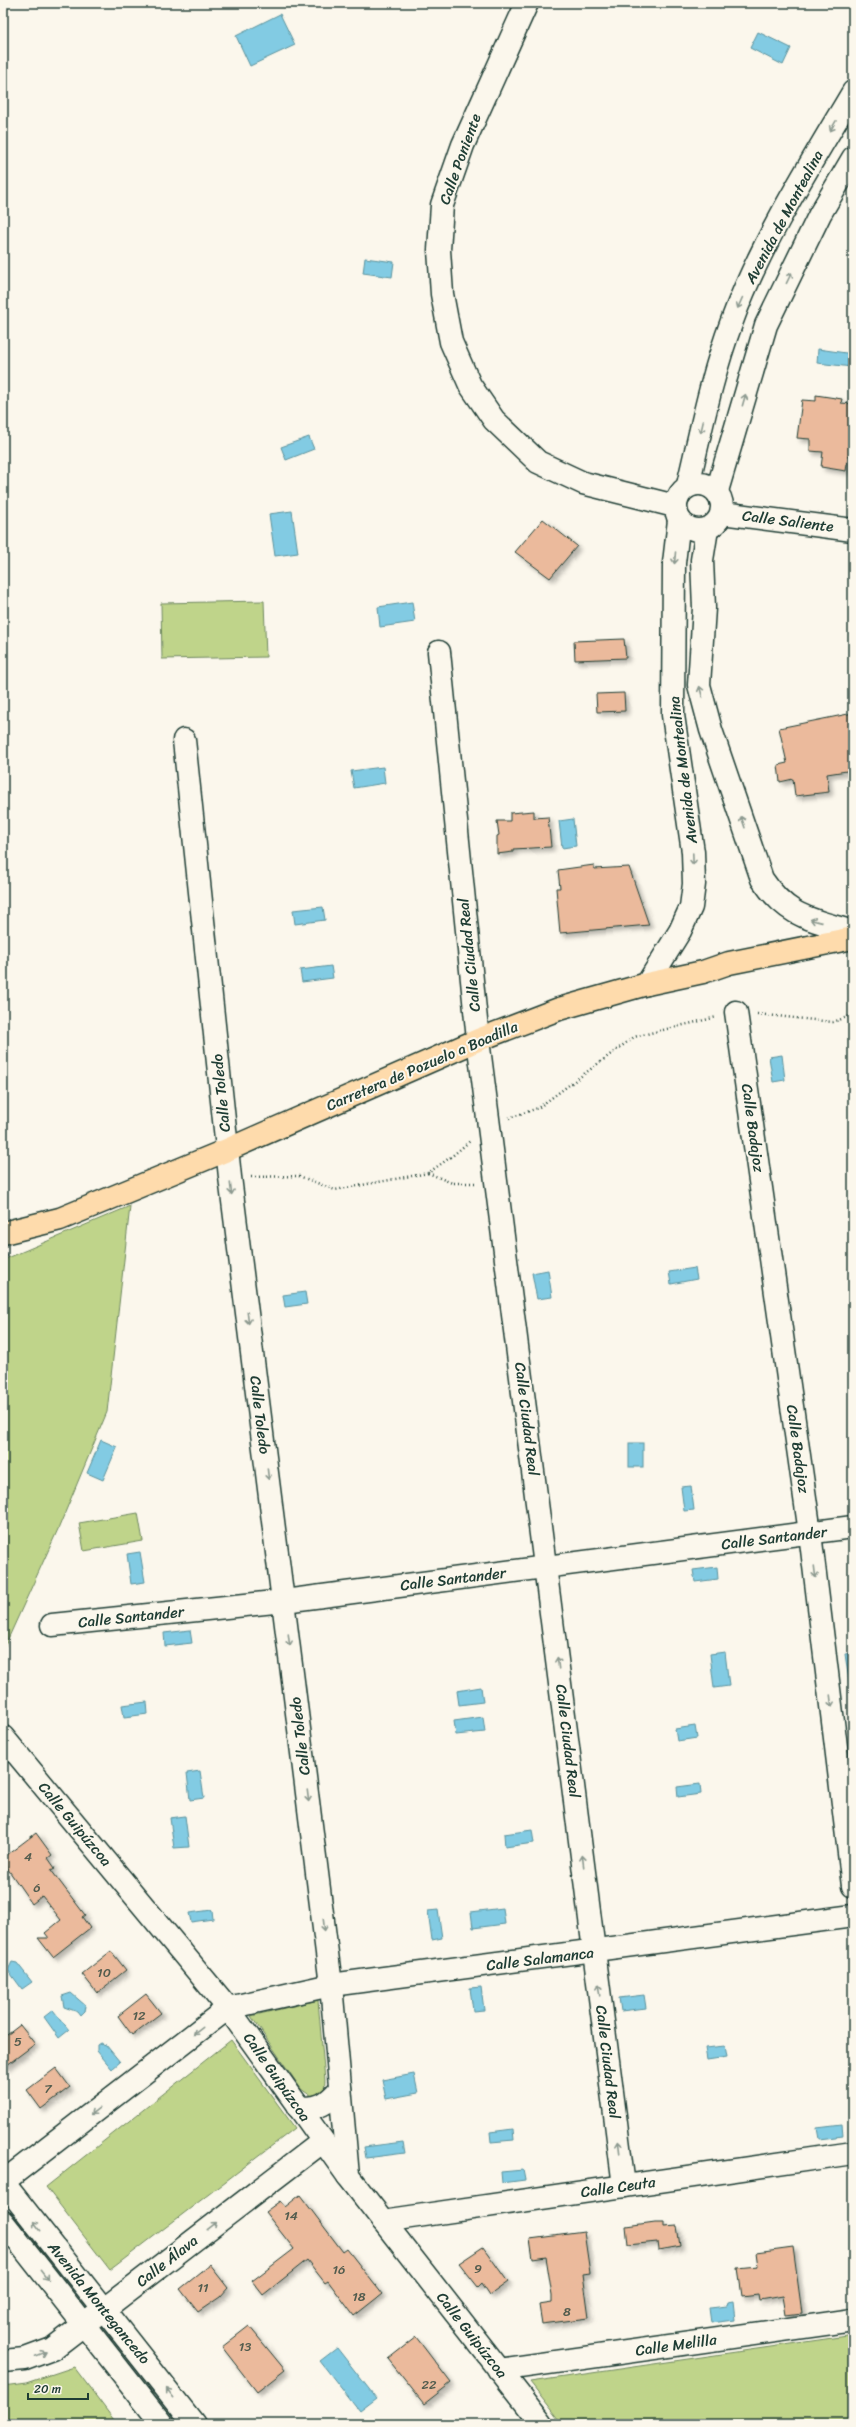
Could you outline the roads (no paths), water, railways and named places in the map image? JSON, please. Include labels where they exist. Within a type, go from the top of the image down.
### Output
[{"type":"main road","name":"Carretera de Pozuelo a Boadilla","points":[[3,1232],[60,1219],[227,1150],[478,1040],[560,1009],[647,984],[703,972],[729,963],[853,938]]},
{"type":"street","name":"Calle Poniente","points":[[527,3],[463,145],[442,205],[439,250],[440,272],[442,294],[451,342],[470,385],[494,420],[538,462],[583,483],[677,513]]},
{"type":"street","name":"Avenida de Montealina","points":[[688,485],[709,398],[732,320],[761,254],[853,92]]},
{"type":"street","name":"Avenida de Montealina","points":[[717,491],[766,325],[820,214],[853,158]]},
{"type":"street","points":[[698,483],[709,485],[717,491],[722,501],[722,513],[717,523],[706,529],[696,530],[686,527],[677,513],[681,490],[688,485],[698,483]]},
{"type":"street","name":"Avenida de Montealina","points":[[647,984],[680,931],[691,906],[694,884],[693,852],[673,714],[674,563],[677,513]]},
{"type":"street","name":"Calle Saliente","points":[[722,513],[853,530]]},
{"type":"street","name":"Avenida de Montealina","points":[[706,529],[702,560],[704,608],[699,685],[711,730],[762,879],[774,897],[792,911],[806,918],[853,932]]},
{"type":"street","name":"Calle Ciudad Real","points":[[439,652],[488,1125],[546,1568],[624,2186]]},
{"type":"street","name":"Calle Toledo","points":[[184,740],[230,1177],[331,1985],[348,2176]]},
{"type":"street","name":"Calle Badajoz","points":[[736,1012],[810,1533],[853,1886]]},
{"type":"street","name":"Calle Santander","points":[[52,1625],[284,1601],[853,1527]]},
{"type":"street","name":"Calle Guipúzcoa","points":[[3,1737],[228,2008],[322,2142],[542,2424]]},
{"type":"street","name":"Calle Salamanca","points":[[228,2008],[331,1985],[594,1952],[853,1916]]},
{"type":"street","points":[[3,2182],[228,2008]]},
{"type":"street","points":[[298,2107],[318,2107],[329,2102],[340,2089]]},
{"type":"street","name":"Calle Álava","points":[[3,2361],[37,2356],[52,2349],[85,2326],[103,2310],[322,2142]]},
{"type":"street","name":"Calle Ceuta","points":[[383,2221],[853,2153]]},
{"type":"street","name":"Avenida Montegancedo","points":[[3,2182],[194,2424]]},
{"type":"street","name":"Avenida Montegancedo","points":[[3,2222],[162,2424]]},
{"type":"street","name":"Calle Melilla","points":[[499,2370],[853,2320]]},
{"type":"water","points":[[280,14],[295,45],[250,66],[236,36]]},
{"type":"water","points":[[758,32],[791,48],[783,65],[750,48]]},
{"type":"water","points":[[365,258],[394,262],[392,277],[363,273]]},
{"type":"water","points":[[818,349],[853,354],[852,367],[817,363]]},
{"type":"water","points":[[309,437],[314,449],[286,460],[281,447]]},
{"type":"water","points":[[292,511],[298,553],[275,556],[269,514]]},
{"type":"water","points":[[412,602],[415,622],[380,627],[378,607]]},
{"type":"water","points":[[383,767],[385,783],[354,788],[351,771]]},
{"type":"water","points":[[573,819],[576,846],[562,848],[559,821]]},
{"type":"water","points":[[323,907],[325,920],[295,924],[293,910]]},
{"type":"water","points":[[331,966],[333,978],[302,982],[300,970]]},
{"type":"water","points":[[782,1055],[785,1080],[773,1082],[769,1057]]},
{"type":"water","points":[[695,1268],[697,1279],[671,1284],[669,1272]]},
{"type":"water","points":[[548,1270],[552,1297],[537,1299],[532,1273]]},
{"type":"water","points":[[305,1292],[307,1304],[285,1307],[283,1295]]},
{"type":"water","points":[[101,1440],[117,1447],[103,1480],[87,1473]]},
{"type":"water","points":[[629,1443],[643,1443],[643,1467],[629,1467]]},
{"type":"water","points":[[691,1486],[694,1510],[684,1511],[681,1487]]},
{"type":"water","points":[[140,1552],[145,1582],[131,1584],[127,1554]]},
{"type":"water","points":[[717,1567],[718,1579],[695,1582],[693,1570]]},
{"type":"water","points":[[190,1630],[192,1643],[165,1646],[164,1633]]},
{"type":"water","points":[[725,1652],[729,1686],[714,1688],[710,1654]]},
{"type":"water","points":[[853,1653],[853,1687],[850,1688],[845,1654]]},
{"type":"water","points":[[481,1687],[483,1702],[459,1705],[457,1691]]},
{"type":"water","points":[[147,1702],[148,1714],[124,1717],[122,1705]]},
{"type":"water","points":[[483,1717],[485,1732],[456,1735],[454,1721]]},
{"type":"water","points":[[695,1726],[697,1738],[677,1741],[675,1729]]},
{"type":"water","points":[[200,1771],[204,1798],[190,1800],[187,1773]]},
{"type":"water","points":[[700,1784],[701,1794],[678,1797],[677,1787]]},
{"type":"water","points":[[185,1816],[189,1847],[174,1848],[170,1818]]},
{"type":"water","points":[[532,1830],[534,1843],[505,1847],[504,1834]]},
{"type":"water","points":[[503,1908],[505,1924],[473,1928],[471,1912]]},
{"type":"water","points":[[212,1910],[213,1919],[191,1922],[189,1913]]},
{"type":"water","points":[[438,1910],[442,1938],[432,1940],[428,1911]]},
{"type":"water","points":[[12,1962],[17,1963],[32,1982],[22,1989],[8,1970]]},
{"type":"water","points":[[481,1987],[484,2010],[473,2011],[470,1988]]},
{"type":"water","points":[[71,1993],[86,2006],[85,2012],[81,2016],[78,2012],[64,2007],[62,1996]]},
{"type":"water","points":[[644,1995],[646,2008],[621,2011],[619,1998]]},
{"type":"water","points":[[53,2010],[69,2030],[59,2038],[44,2017]]},
{"type":"water","points":[[100,2043],[106,2045],[120,2062],[112,2069],[97,2051],[97,2045]]},
{"type":"water","points":[[725,2046],[727,2057],[707,2060],[705,2048]]},
{"type":"water","points":[[414,2074],[418,2093],[386,2099],[382,2080]]},
{"type":"water","points":[[842,2125],[843,2136],[819,2139],[817,2128]]},
{"type":"water","points":[[513,2129],[514,2140],[491,2142],[490,2132]]},
{"type":"water","points":[[403,2142],[405,2153],[366,2158],[364,2147]]},
{"type":"water","points":[[523,2170],[525,2180],[502,2183],[501,2172]]},
{"type":"water","points":[[733,2302],[735,2320],[711,2323],[709,2308],[726,2306],[727,2303]]},
{"type":"water","points":[[337,2348],[376,2398],[359,2411],[320,2361]]}]
